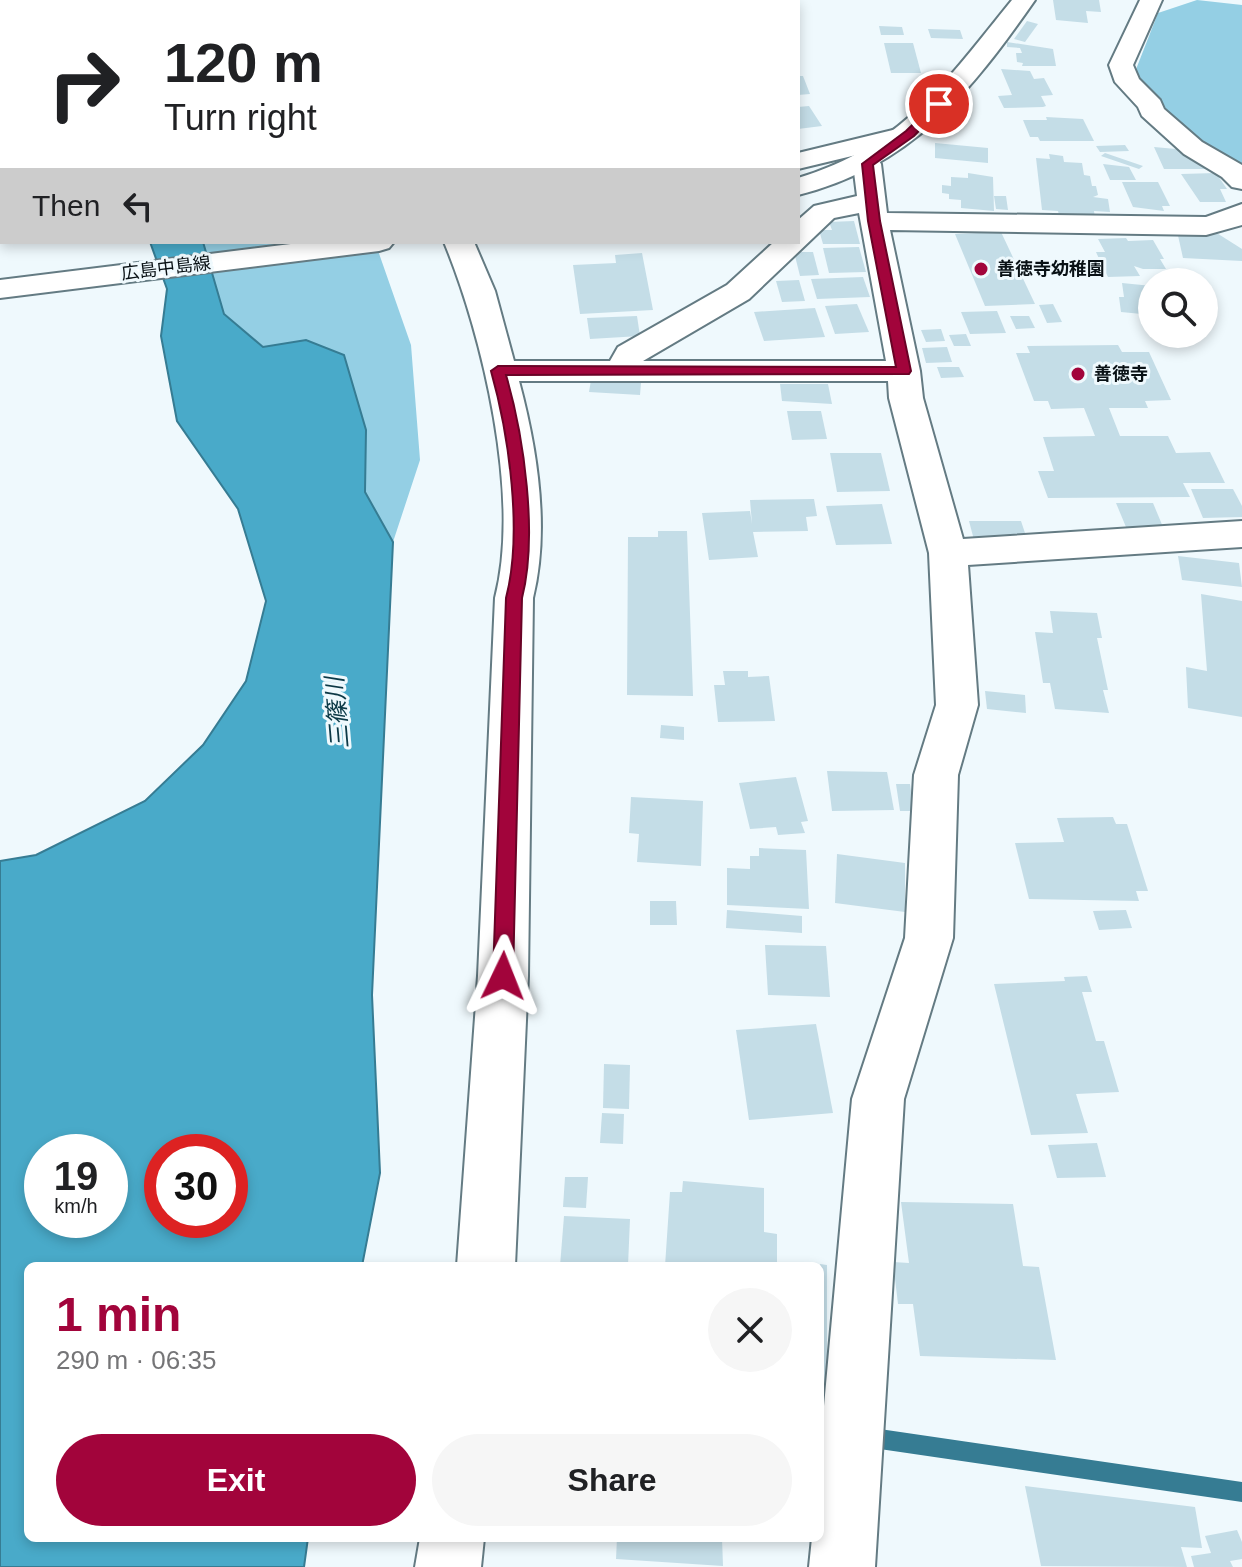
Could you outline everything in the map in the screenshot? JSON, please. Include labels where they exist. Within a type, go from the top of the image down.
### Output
[{"type":"street","points":[[800,186],[830,179],[867,164],[910,133],[939,104],[1024,0]]},
{"type":"street","points":[[1151,0],[1121,65],[1122,74],[1147,99],[1151,111],[1193,148],[1232,171],[1242,181]]},
{"type":"street","points":[[800,161],[910,133]]},
{"type":"street","points":[[842,1567],[878,1099],[929,938],[936,775],[957,705],[948,553],[906,398],[904,371],[867,164]]},
{"type":"street","points":[[800,234],[824,212],[873,211],[1206,226],[1230,220],[1242,213]]},
{"type":"street","name":"広島中島線","points":[[0,289],[363,244]]},
{"type":"street","points":[[460,244],[480,291],[512,419],[521,509],[521,570],[514,598],[503,976],[486,1262]]},
{"type":"street","points":[[623,370],[629,354],[738,292],[789,244]]},
{"type":"street","points":[[498,371],[904,371]]},
{"type":"street","points":[[948,553],[1242,534]]},
{"type":"street","points":[[448,1567],[451,1542]]},
{"type":"shaded area","points":[[1197,0],[1242,5],[1242,164],[1188,136],[1133,77],[1158,13]]},
{"type":"shaded area","points":[[204,244],[376,244],[411,345],[420,460],[393,542],[365,492],[366,430],[306,340],[264,347],[224,314]]},
{"type":"water","name":"三篠川","points":[[151,244],[204,244],[224,314],[263,347],[306,340],[344,355],[366,430],[365,492],[393,542],[372,995],[380,1173],[363,1262],[24,1262],[24,1542],[307,1542],[304,1567],[0,1567],[0,861],[36,855],[145,801],[203,745],[246,681],[266,601],[238,509],[177,421],[161,336],[167,289]]},
{"type":"building","points":[[1053,0],[1099,0],[1101,12],[1086,11],[1088,23],[1056,20]]},
{"type":"building","points":[[1027,21],[1038,24],[1025,42],[1014,39]]},
{"type":"building","points":[[879,26],[902,27],[904,35],[881,35]]},
{"type":"building","points":[[928,29],[960,30],[963,39],[931,38]]},
{"type":"building","points":[[1007,42],[1053,49],[1056,66],[1022,66],[1023,63],[1017,62],[1016,53],[1022,53],[1020,48],[1007,47]]},
{"type":"building","points":[[884,43],[913,43],[921,73],[891,73]]},
{"type":"building","points":[[1001,69],[1030,71],[1034,79],[1044,78],[1053,95],[1041,96],[1046,106],[1004,108],[998,96],[1012,95]]},
{"type":"building","points":[[800,76],[803,76],[810,94],[800,95]]},
{"type":"building","points":[[809,106],[822,126],[800,129],[800,107]]},
{"type":"building","points":[[1046,117],[1083,119],[1094,141],[1040,141],[1038,137],[1030,137],[1023,120],[1047,120]]},
{"type":"building","points":[[935,143],[988,148],[988,163],[935,158]]},
{"type":"building","points":[[1125,145],[1129,151],[1100,152],[1096,146]]},
{"type":"building","points":[[1154,147],[1187,150],[1192,159],[1202,160],[1207,169],[1164,169]]},
{"type":"building","points":[[1105,153],[1143,166],[1139,169],[1101,156]]},
{"type":"building","points":[[1049,154],[1063,156],[1064,162],[1082,163],[1084,175],[1090,176],[1092,186],[1096,186],[1098,195],[1093,197],[1108,199],[1110,212],[1094,211],[1095,218],[1059,215],[1058,211],[1042,210],[1036,158],[1050,159]]},
{"type":"building","points":[[1103,164],[1129,167],[1136,180],[1110,180]]},
{"type":"building","points":[[968,173],[993,177],[994,211],[961,208],[961,200],[949,199],[949,194],[942,193],[942,185],[951,186],[951,177],[968,178]]},
{"type":"building","points":[[1216,173],[1227,189],[1220,189],[1226,202],[1200,202],[1181,174]]},
{"type":"building","points":[[1122,182],[1158,182],[1170,206],[1162,206],[1164,211],[1133,207]]},
{"type":"building","points":[[994,196],[1006,196],[1008,210],[996,209]]},
{"type":"building","points":[[854,221],[860,244],[823,244],[819,230],[832,230],[829,222]]},
{"type":"building","points":[[1212,230],[1242,249],[1242,261],[1183,258],[1177,231]]},
{"type":"building","points":[[1001,232],[1035,304],[985,306],[955,234]]},
{"type":"building","points":[[1098,239],[1153,240],[1165,268],[1134,266],[1138,276],[1108,277],[1105,271],[1097,272],[1092,264],[1101,263],[1096,252],[1105,252]]},
{"type":"building","points":[[859,247],[866,272],[829,273],[823,248]]},
{"type":"building","points":[[794,252],[813,252],[819,275],[800,276]]},
{"type":"building","points":[[642,253],[653,310],[580,314],[573,265],[616,263],[615,255]]},
{"type":"building","points":[[863,277],[870,297],[817,299],[811,279]]},
{"type":"building","points":[[799,280],[805,301],[782,302],[776,281]]},
{"type":"building","points":[[1122,283],[1138,285],[1138,314],[1121,312],[1119,297],[1124,297]]},
{"type":"building","points":[[857,304],[869,332],[835,334],[825,306]]},
{"type":"building","points":[[1053,304],[1062,322],[1047,323],[1039,305]]},
{"type":"building","points":[[815,308],[825,337],[764,341],[754,312]]},
{"type":"building","points":[[997,311],[1006,333],[970,334],[961,312]]},
{"type":"building","points":[[637,316],[640,336],[590,339],[587,318]]},
{"type":"building","points":[[1010,316],[1029,316],[1035,328],[1016,329]]},
{"type":"building","points":[[941,329],[945,341],[926,342],[921,330]]},
{"type":"building","points":[[966,334],[971,346],[954,346],[949,335]]},
{"type":"building","points":[[1118,345],[1122,352],[1149,352],[1171,400],[1145,401],[1148,408],[1109,408],[1120,436],[1168,436],[1176,453],[1210,452],[1225,483],[1183,483],[1190,497],[1048,498],[1038,471],[1054,471],[1043,437],[1095,436],[1084,408],[1051,409],[1048,401],[1034,401],[1016,353],[1030,353],[1027,346]]},
{"type":"building","points":[[947,347],[952,362],[926,363],[922,348]]},
{"type":"building","points":[[937,367],[959,367],[964,377],[941,378]]},
{"type":"building","points":[[591,380],[641,383],[640,395],[589,392]]},
{"type":"building","points":[[780,384],[828,384],[832,404],[782,401]]},
{"type":"building","points":[[787,411],[821,411],[827,439],[792,440]]},
{"type":"building","points":[[830,453],[881,453],[890,491],[837,492]]},
{"type":"building","points":[[1191,489],[1233,489],[1242,506],[1242,517],[1203,518]]},
{"type":"building","points":[[814,499],[817,516],[806,517],[808,531],[753,532],[758,557],[709,560],[702,513],[750,511],[752,524],[750,500]]},
{"type":"building","points":[[1116,503],[1153,503],[1163,527],[1126,527]]},
{"type":"building","points":[[882,504],[892,544],[836,545],[826,506]]},
{"type":"building","points":[[969,521],[1021,521],[1027,539],[974,540]]},
{"type":"building","points":[[658,531],[687,531],[693,696],[627,695],[628,537],[658,537]]},
{"type":"building","points":[[1178,556],[1239,563],[1242,587],[1182,580]]},
{"type":"building","points":[[1201,594],[1242,601],[1242,717],[1188,708],[1186,667],[1207,671]]},
{"type":"building","points":[[1050,611],[1097,613],[1102,638],[1097,638],[1108,690],[1103,690],[1109,713],[1055,709],[1050,683],[1043,683],[1035,632],[1053,633]]},
{"type":"building","points":[[723,671],[748,671],[748,677],[769,676],[775,721],[718,722],[714,685],[725,685]]},
{"type":"building","points":[[985,691],[1025,695],[1026,713],[987,709]]},
{"type":"building","points":[[661,725],[684,727],[684,740],[660,738]]},
{"type":"building","points":[[827,771],[887,772],[894,810],[832,811]]},
{"type":"building","points":[[796,777],[808,821],[801,822],[805,833],[778,835],[776,827],[750,829],[739,783]]},
{"type":"building","points":[[896,784],[910,784],[914,811],[900,811]]},
{"type":"building","points":[[631,797],[703,801],[701,866],[637,862],[639,834],[629,833]]},
{"type":"building","points":[[1113,817],[1116,824],[1127,824],[1148,891],[1136,891],[1139,901],[1029,899],[1015,843],[1064,842],[1057,818]]},
{"type":"building","points":[[759,848],[806,850],[809,909],[727,905],[727,868],[750,869],[750,856],[759,856]]},
{"type":"building","points":[[837,854],[905,863],[905,912],[835,903]]},
{"type":"building","points":[[650,901],[676,901],[677,925],[650,925]]},
{"type":"building","points":[[727,910],[802,916],[802,933],[726,928]]},
{"type":"building","points":[[1126,910],[1132,928],[1099,930],[1093,911]]},
{"type":"building","points":[[765,945],[826,946],[830,997],[768,995]]},
{"type":"building","points":[[1087,976],[1092,992],[1082,992],[1096,1041],[1104,1041],[1119,1092],[1076,1094],[1088,1133],[1031,1135],[994,984],[1065,981],[1064,977]]},
{"type":"building","points":[[816,1024],[833,1113],[749,1120],[736,1030]]},
{"type":"building","points":[[604,1064],[630,1065],[629,1109],[603,1108]]},
{"type":"building","points":[[602,1113],[624,1114],[623,1144],[600,1143]]},
{"type":"building","points":[[1097,1143],[1106,1177],[1057,1178],[1048,1145]]},
{"type":"building","points":[[565,1177],[588,1177],[586,1208],[563,1207]]},
{"type":"building","points":[[683,1181],[764,1188],[764,1232],[777,1234],[777,1262],[665,1262],[670,1192],[682,1192]]},
{"type":"building","points":[[901,1202],[1013,1204],[1023,1266],[1039,1267],[1056,1360],[920,1356],[913,1304],[898,1304],[893,1262],[909,1263]]},
{"type":"building","points":[[564,1216],[630,1219],[628,1262],[560,1262]]},
{"type":"building","points":[[824,1265],[827,1265],[827,1384],[824,1384]]},
{"type":"building","points":[[1025,1486],[1195,1507],[1202,1548],[1181,1547],[1187,1567],[1041,1566]]},
{"type":"building","points":[[1237,1530],[1242,1542],[1242,1559],[1230,1561],[1233,1567],[1194,1567],[1191,1556],[1211,1553],[1205,1536]]},
{"type":"building","points":[[617,1542],[722,1542],[723,1566],[616,1559]]},
{"type":"waterway","points":[[866,1437],[1242,1492]]},
{"type":"place","name":"善徳寺幼稚園","points":[[981,269]]},
{"type":"place","name":"善徳寺","points":[[1078,374]]},
{"type":"route","points":[[503,976],[514,598],[521,570],[521,509],[512,419],[498,371],[904,371],[874,221],[867,164],[910,133],[939,104]]}]
